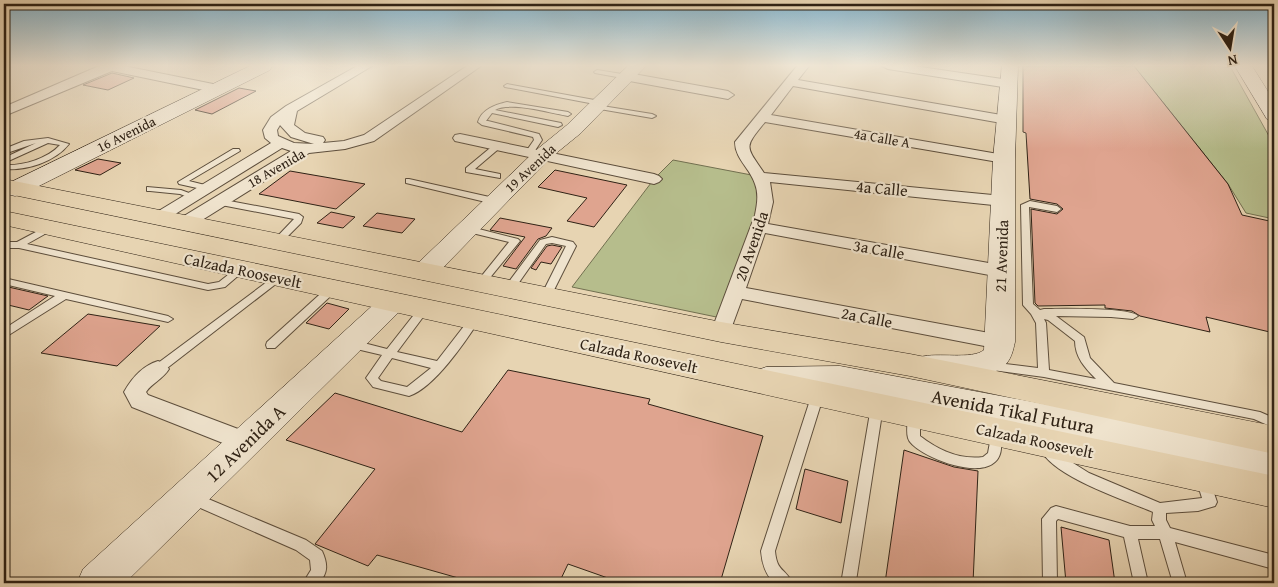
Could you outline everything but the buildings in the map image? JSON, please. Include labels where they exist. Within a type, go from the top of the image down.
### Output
[{"type":"highway","name":"Calzada Roosevelt","points":[[8,187],[721,332],[910,365],[1274,440]]},
{"type":"highway","name":"Calzada Roosevelt","points":[[4,218],[751,379],[829,385],[878,406],[1274,492]]},
{"type":"street","points":[[4,112],[48,93]]},
{"type":"street","name":"16 Avenida","points":[[8,187],[53,158],[200,93]]},
{"type":"street","name":"16 Avenida","points":[[8,187],[201,93]]},
{"type":"street","points":[[305,149],[280,143],[272,138],[270,130],[276,120],[318,93]]},
{"type":"street","name":"18 Avenida","points":[[185,223],[305,149],[345,145],[369,138],[435,93]]},
{"type":"street","name":"19 Avenida","points":[[424,272],[494,201],[536,154],[610,93]]},
{"type":"street","points":[[721,93],[728,95]]},
{"type":"street","points":[[762,177],[747,160],[742,150],[742,142],[781,93]]},
{"type":"street","points":[[855,93],[1007,120]]},
{"type":"street","name":"21 Avenida","points":[[1000,342],[1000,270],[1008,93]]},
{"type":"street","points":[[1260,93],[1274,115]]},
{"type":"street","points":[[291,109],[286,124],[292,133],[307,139],[330,140],[356,136],[387,126]]},
{"type":"street","name":"4a Calle A","points":[[761,117],[1004,159]]},
{"type":"street","points":[[460,138],[654,180]]},
{"type":"street","points":[[158,218],[280,143]]},
{"type":"street","name":"4a Calle","points":[[762,177],[1003,201]]},
{"type":"street","name":"20 Avenida","points":[[721,332],[766,200],[762,177]]},
{"type":"street","name":"3a Calle","points":[[758,227],[1000,270]]},
{"type":"street","name":"2a Calle","points":[[735,292],[1000,342]]},
{"type":"street","name":"12 Avenida A","points":[[97,583],[349,343],[409,305]]},
{"type":"street","points":[[910,365],[978,366],[991,361],[998,354],[1000,342]]},
{"type":"street","points":[[158,370],[140,383],[135,392],[140,401],[246,442]]},
{"type":"street","name":"Avenida Tikal Futura","points":[[829,385],[1274,462]]},
{"type":"lane","points":[[542,93],[652,116]]},
{"type":"lane","points":[[536,154],[537,138],[485,123],[482,120],[497,106],[507,104],[568,114]]},
{"type":"lane","points":[[490,111],[558,125]]},
{"type":"lane","points":[[4,152],[25,142],[38,139],[65,144],[53,158],[24,166],[4,167]]},
{"type":"lane","points":[[4,161],[48,140]]},
{"type":"lane","points":[[497,176],[469,170],[498,146]]},
{"type":"lane","points":[[200,192],[182,182],[236,151]]},
{"type":"lane","points":[[409,181],[494,201]]},
{"type":"lane","points":[[150,189],[200,192]]},
{"type":"lane","points":[[219,202],[299,217],[298,221],[277,242]]},
{"type":"lane","points":[[1044,372],[1041,322],[1028,305],[1025,205],[1030,204],[1057,209]]},
{"type":"lane","points":[[19,245],[48,228]]},
{"type":"lane","points":[[466,229],[515,241],[495,286]]},
{"type":"lane","points":[[495,286],[542,242],[552,240],[570,244],[571,246],[546,296]]},
{"type":"lane","points":[[4,244],[19,245],[208,287],[222,284],[241,269]]},
{"type":"lane","points":[[158,370],[278,278]]},
{"type":"lane","points":[[4,281],[168,319]]},
{"type":"lane","points":[[272,346],[332,289]]},
{"type":"lane","points":[[4,334],[64,295]]},
{"type":"lane","points":[[409,305],[388,354],[372,378],[377,384],[396,390],[409,392],[426,380],[456,348],[475,320]]},
{"type":"lane","points":[[1035,312],[1079,314],[1096,312],[1133,316]]},
{"type":"lane","points":[[1035,312],[1052,318],[1080,340],[1083,358],[1094,372],[1110,386]]},
{"type":"lane","points":[[349,343],[439,366]]},
{"type":"lane","points":[[978,366],[1044,372],[1256,415],[1274,423]]},
{"type":"lane","points":[[785,583],[775,576],[769,565],[768,551],[829,385]]},
{"type":"lane","points":[[847,583],[849,581],[878,406]]},
{"type":"lane","points":[[1038,441],[1055,459],[1076,472],[1160,508],[1199,506],[1210,502],[1202,476]]},
{"type":"lane","points":[[188,496],[301,546],[317,556],[319,572],[310,583]]},
{"type":"lane","points":[[1160,508],[1159,520],[1165,533],[1180,583]]},
{"type":"lane","points":[[1050,583],[1049,519],[1056,512],[1130,532],[1165,533],[1270,561]]},
{"type":"lane","points":[[1130,532],[1141,583]]},
{"type":"green space","points":[[1156,93],[1245,93],[1274,145],[1274,219],[1246,213],[1228,184]]},
{"type":"green space","points":[[673,160],[762,177],[766,190],[726,319],[572,287],[654,179]]}]
